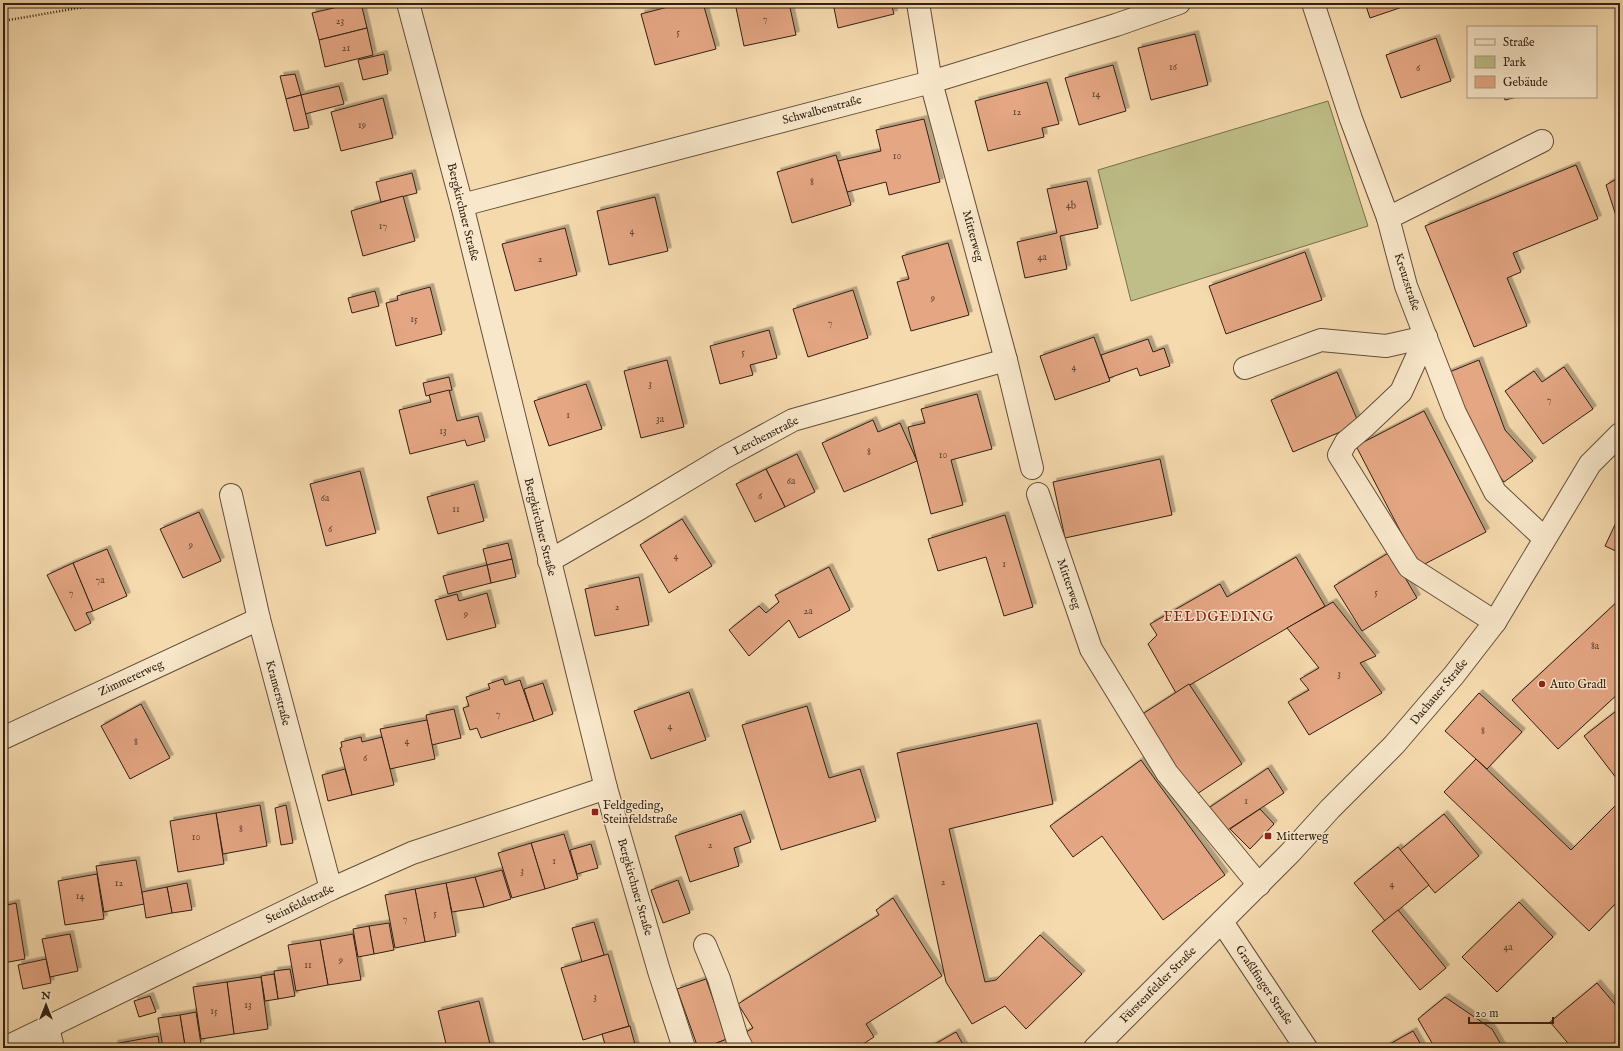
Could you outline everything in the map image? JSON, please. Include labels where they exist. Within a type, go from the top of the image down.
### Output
[{"type":"street","name":"Bergkirchner Straße","points":[[408,3],[462,205],[606,788],[659,971],[684,1048]]},
{"type":"street","name":"Mitterweg","points":[[918,3],[932,82],[1006,360],[1032,468]]},
{"type":"street","name":"Schwalbenstraße","points":[[462,205],[932,82],[1116,25],[1179,3]]},
{"type":"street","name":"Kreuzstraße","points":[[1313,3],[1351,119],[1388,218],[1406,286],[1455,413],[1495,492],[1544,538]]},
{"type":"street","points":[[1388,218],[1542,141]]},
{"type":"street","points":[[1245,368],[1321,340],[1386,346],[1426,337]]},
{"type":"street","points":[[1426,337],[1401,392],[1366,426],[1346,442],[1339,455],[1409,567],[1495,622]]},
{"type":"street","name":"Lerchenstraße","points":[[549,561],[725,457],[793,420],[1006,360]]},
{"type":"street","name":"Dachauer Straße","points":[[1222,922],[1330,809],[1394,745],[1454,675],[1495,622],[1544,538],[1590,464],[1620,434]]},
{"type":"street","name":"Mitterweg","points":[[1038,494],[1091,649],[1167,773],[1258,885]]},
{"type":"street","name":"Kramerstraße","points":[[231,495],[259,619],[331,889]]},
{"type":"street","name":"Zimmererweg","points":[[3,738],[259,619]]},
{"type":"street","name":"Steinfeldstraße","points":[[5,1048],[50,1038],[331,889],[412,853],[606,788]]},
{"type":"street","name":"Fürstenfelder Straße","points":[[1095,1048],[1222,922]]},
{"type":"street","name":"Graßlfinger Straße","points":[[1222,922],[1306,1048]]},
{"type":"street","points":[[704,945],[719,979],[742,1048]]},
{"type":"path","points":[[3,21],[107,3]]},
{"type":"green space","points":[[1328,101],[1368,226],[1131,301],[1098,170]]},
{"type":"building","points":[[361,3],[367,28],[319,40],[312,13]]},
{"type":"building","points":[[683,3],[703,3],[716,49],[655,65],[641,14]]},
{"type":"building","points":[[735,3],[789,3],[796,35],[744,46]]},
{"type":"building","points":[[833,3],[891,3],[894,14],[838,28]]},
{"type":"building","points":[[1365,3],[1414,3],[1370,18]]},
{"type":"building","points":[[367,28],[373,55],[325,67],[319,40]]},
{"type":"building","points":[[1195,34],[1208,85],[1151,100],[1138,48]]},
{"type":"building","points":[[1436,38],[1451,81],[1401,98],[1386,55]]},
{"type":"building","points":[[384,54],[388,74],[363,80],[358,60]]},
{"type":"building","points":[[1113,65],[1126,111],[1079,125],[1065,78]]},
{"type":"building","points":[[295,74],[301,95],[286,99],[280,76]]},
{"type":"building","points":[[1047,82],[1059,124],[1042,128],[1044,137],[988,151],[975,101]]},
{"type":"building","points":[[339,86],[344,104],[305,114],[301,95]]},
{"type":"building","points":[[301,95],[309,128],[294,131],[286,99]]},
{"type":"building","points":[[383,98],[393,138],[341,151],[331,112]]},
{"type":"building","points":[[924,119],[940,182],[889,195],[886,182],[847,192],[838,161],[881,151],[876,130]]},
{"type":"building","points":[[836,155],[851,205],[792,223],[777,172]]},
{"type":"building","points":[[1576,165],[1598,219],[1513,253],[1521,272],[1507,278],[1527,326],[1474,347],[1425,226]]},
{"type":"building","points":[[412,173],[417,193],[381,202],[376,182]]},
{"type":"building","points":[[1620,177],[1620,228],[1606,185]]},
{"type":"building","points":[[1087,181],[1098,228],[1060,236],[1067,269],[1025,278],[1017,242],[1057,233],[1047,189]]},
{"type":"building","points":[[403,196],[415,241],[363,256],[351,211]]},
{"type":"building","points":[[655,197],[668,251],[609,265],[597,211]]},
{"type":"building","points":[[565,228],[577,275],[515,291],[502,244]]},
{"type":"building","points":[[948,243],[969,315],[911,331],[897,282],[909,279],[902,256]]},
{"type":"building","points":[[1305,252],[1322,300],[1226,334],[1209,286]]},
{"type":"building","points":[[430,287],[442,334],[396,346],[386,303],[398,300],[397,296]]},
{"type":"building","points":[[853,290],[868,338],[808,357],[793,309]]},
{"type":"building","points":[[375,291],[379,306],[352,313],[348,298]]},
{"type":"building","points":[[769,330],[777,358],[750,365],[753,375],[720,384],[710,346]]},
{"type":"building","points":[[1094,337],[1110,381],[1055,400],[1040,356]]},
{"type":"building","points":[[1148,339],[1153,352],[1164,348],[1170,366],[1140,376],[1137,368],[1109,378],[1101,355]]},
{"type":"building","points":[[667,360],[684,427],[641,438],[624,371]]},
{"type":"building","points":[[1479,360],[1505,430],[1533,461],[1504,482],[1479,449],[1447,373]]},
{"type":"building","points":[[1564,367],[1593,409],[1543,444],[1505,391],[1534,371],[1542,382]]},
{"type":"building","points":[[1337,372],[1359,424],[1293,452],[1271,400]]},
{"type":"building","points":[[449,377],[452,390],[426,396],[423,383]]},
{"type":"building","points":[[586,384],[602,429],[549,446],[534,401]]},
{"type":"building","points":[[449,390],[457,421],[478,416],[485,441],[467,446],[465,440],[410,454],[399,410],[431,402],[429,395]]},
{"type":"building","points":[[977,394],[992,449],[951,460],[963,505],[931,514],[908,427],[925,423],[921,409]]},
{"type":"building","points":[[1424,411],[1486,532],[1419,567],[1356,446]]},
{"type":"building","points":[[873,420],[878,432],[900,423],[917,461],[844,492],[822,443]]},
{"type":"building","points":[[797,454],[815,492],[785,507],[766,469]]},
{"type":"building","points":[[1160,459],[1172,515],[1065,538],[1053,482]]},
{"type":"building","points":[[766,469],[785,507],[755,522],[736,484]]},
{"type":"building","points":[[360,471],[376,533],[326,546],[310,484]]},
{"type":"building","points":[[474,484],[484,521],[438,534],[427,497]]},
{"type":"building","points":[[199,512],[221,561],[183,578],[160,529]]},
{"type":"building","points":[[1620,514],[1620,553],[1605,546]]},
{"type":"building","points":[[1005,515],[1033,607],[1004,616],[986,557],[938,571],[928,539]]},
{"type":"building","points":[[682,519],[712,566],[669,593],[640,545]]},
{"type":"building","points":[[508,543],[512,559],[487,565],[483,549]]},
{"type":"building","points":[[107,549],[127,596],[93,611],[73,563]]},
{"type":"building","points":[[1390,552],[1417,598],[1362,631],[1334,586]]},
{"type":"building","points":[[1296,557],[1325,606],[1176,693],[1148,644],[1157,635],[1150,624],[1220,584],[1227,597]]},
{"type":"building","points":[[512,559],[516,577],[491,583],[487,565]]},
{"type":"building","points":[[73,563],[93,611],[86,613],[91,623],[75,631],[47,575]]},
{"type":"building","points":[[487,565],[491,583],[448,594],[443,576]]},
{"type":"building","points":[[829,567],[850,610],[799,638],[789,620],[749,656],[729,630],[759,606],[766,613],[779,602],[775,595]]},
{"type":"building","points":[[639,577],[649,625],[595,636],[585,589]]},
{"type":"building","points":[[487,593],[496,627],[447,640],[435,600],[457,594],[459,601]]},
{"type":"building","points":[[1620,599],[1620,692],[1558,749],[1512,700]]},
{"type":"building","points":[[1333,602],[1376,656],[1360,663],[1382,693],[1309,735],[1288,702],[1309,690],[1300,679],[1319,668],[1287,628]]},
{"type":"building","points":[[503,679],[505,685],[520,680],[534,721],[481,738],[477,728],[470,730],[463,708],[469,706],[466,697],[490,689],[488,684]]},
{"type":"building","points":[[543,683],[553,714],[534,721],[524,689]]},
{"type":"building","points":[[1189,684],[1242,764],[1194,796],[1141,715]]},
{"type":"building","points":[[689,692],[706,740],[651,759],[634,711]]},
{"type":"building","points":[[1479,693],[1522,732],[1487,769],[1445,731]]},
{"type":"building","points":[[141,704],[170,758],[130,779],[101,726]]},
{"type":"building","points":[[807,706],[829,778],[860,769],[876,821],[781,850],[742,725]]},
{"type":"building","points":[[1620,708],[1620,783],[1584,736]]},
{"type":"building","points":[[454,709],[461,738],[432,745],[426,715]]},
{"type":"building","points":[[427,720],[435,759],[390,769],[380,729]]},
{"type":"building","points":[[1037,723],[1053,804],[949,829],[985,982],[996,980],[1040,935],[1082,974],[1026,1029],[1005,1006],[972,1024],[946,982],[897,753]]},
{"type":"building","points":[[361,737],[362,742],[382,737],[394,785],[352,795],[340,748],[342,747],[341,742]]},
{"type":"building","points":[[1476,759],[1571,850],[1620,801],[1620,899],[1589,931],[1444,792]]},
{"type":"building","points":[[1141,760],[1225,875],[1163,920],[1102,836],[1073,857],[1050,826]]},
{"type":"building","points":[[1268,768],[1284,793],[1223,833],[1207,809]]},
{"type":"building","points":[[345,769],[352,795],[328,801],[322,775]]},
{"type":"building","points":[[260,805],[267,846],[223,854],[216,813]]},
{"type":"building","points":[[286,805],[293,843],[281,845],[275,808]]},
{"type":"building","points":[[1260,809],[1274,824],[1250,849],[1230,829]]},
{"type":"building","points":[[216,813],[224,864],[178,872],[170,821]]},
{"type":"building","points":[[741,814],[751,842],[734,848],[739,866],[690,882],[675,836]]},
{"type":"building","points":[[1444,814],[1479,856],[1435,893],[1400,850]]},
{"type":"building","points":[[564,834],[578,879],[545,889],[531,843]]},
{"type":"building","points":[[531,843],[545,889],[512,898],[498,853]]},
{"type":"building","points":[[591,844],[598,868],[577,874],[570,850]]},
{"type":"building","points":[[1398,847],[1429,885],[1385,921],[1354,883]]},
{"type":"building","points":[[136,860],[144,904],[104,912],[96,866]]},
{"type":"building","points":[[502,870],[511,899],[484,907],[475,877]]},
{"type":"building","points":[[97,874],[104,919],[65,925],[58,881]]},
{"type":"building","points":[[475,877],[484,907],[452,912],[446,883]]},
{"type":"building","points":[[678,880],[690,913],[663,923],[651,890]]},
{"type":"building","points":[[187,883],[192,910],[172,913],[167,887]]},
{"type":"building","points":[[446,883],[456,936],[425,942],[415,889]]},
{"type":"building","points":[[167,887],[172,913],[146,918],[142,892]]},
{"type":"building","points":[[415,889],[425,942],[395,948],[385,895]]},
{"type":"building","points":[[893,898],[942,976],[866,1024],[874,1037],[857,1048],[750,1048],[741,1035],[753,1028],[738,1004],[879,915],[876,910]]},
{"type":"building","points":[[1519,902],[1553,937],[1497,992],[1462,957]]},
{"type":"building","points":[[16,903],[25,959],[3,963],[3,906]]},
{"type":"building","points":[[1398,910],[1446,968],[1420,990],[1372,931]]},
{"type":"building","points":[[594,922],[604,955],[582,962],[572,928]]},
{"type":"building","points":[[389,923],[394,950],[374,954],[369,926]]},
{"type":"building","points":[[369,926],[374,954],[358,957],[353,929]]},
{"type":"building","points":[[70,934],[78,971],[50,977],[42,939]]},
{"type":"building","points":[[353,934],[361,980],[328,985],[320,940]]},
{"type":"building","points":[[320,940],[328,985],[296,991],[288,945]]},
{"type":"building","points":[[608,954],[629,1026],[583,1040],[561,968]]},
{"type":"building","points":[[46,959],[51,983],[23,989],[18,965]]},
{"type":"building","points":[[290,969],[295,996],[278,999],[274,971]]},
{"type":"building","points":[[274,974],[278,999],[265,1001],[261,976]]},
{"type":"building","points":[[261,977],[268,1029],[234,1034],[227,982]]},
{"type":"building","points":[[706,979],[727,1039],[704,1048],[698,1048],[677,989]]},
{"type":"building","points":[[227,982],[234,1034],[201,1039],[193,987]]},
{"type":"building","points":[[1597,983],[1620,1010],[1620,1038],[1608,1048],[1572,1048],[1550,1022]]},
{"type":"building","points":[[150,996],[156,1012],[139,1017],[134,1001]]},
{"type":"building","points":[[1445,997],[1492,1029],[1503,1048],[1435,1048],[1418,1019]]},
{"type":"building","points":[[479,1001],[491,1048],[447,1048],[438,1011]]},
{"type":"building","points":[[196,1012],[201,1044],[185,1046],[180,1015]]},
{"type":"building","points":[[180,1015],[185,1046],[163,1048],[158,1018]]},
{"type":"building","points":[[630,1026],[636,1048],[606,1048],[602,1034]]},
{"type":"building","points":[[1413,1031],[1423,1048],[1383,1048]]},
{"type":"building","points":[[956,1032],[965,1048],[928,1048]]},
{"type":"building","points":[[158,1036],[160,1048],[115,1048],[114,1044]]},
{"type":"building","points":[[727,1039],[734,1048],[704,1048]]},
{"type":"place","name":"Auto Gradl","points":[[1542,684]]},
{"type":"place","name":"Feldgeding, Steinfeldstraße","points":[[595,812]]},
{"type":"place","name":"Mitterweg","points":[[1268,836]]},
{"type":"district","name":"FELDGEDING","points":[[1219,617]]}]
